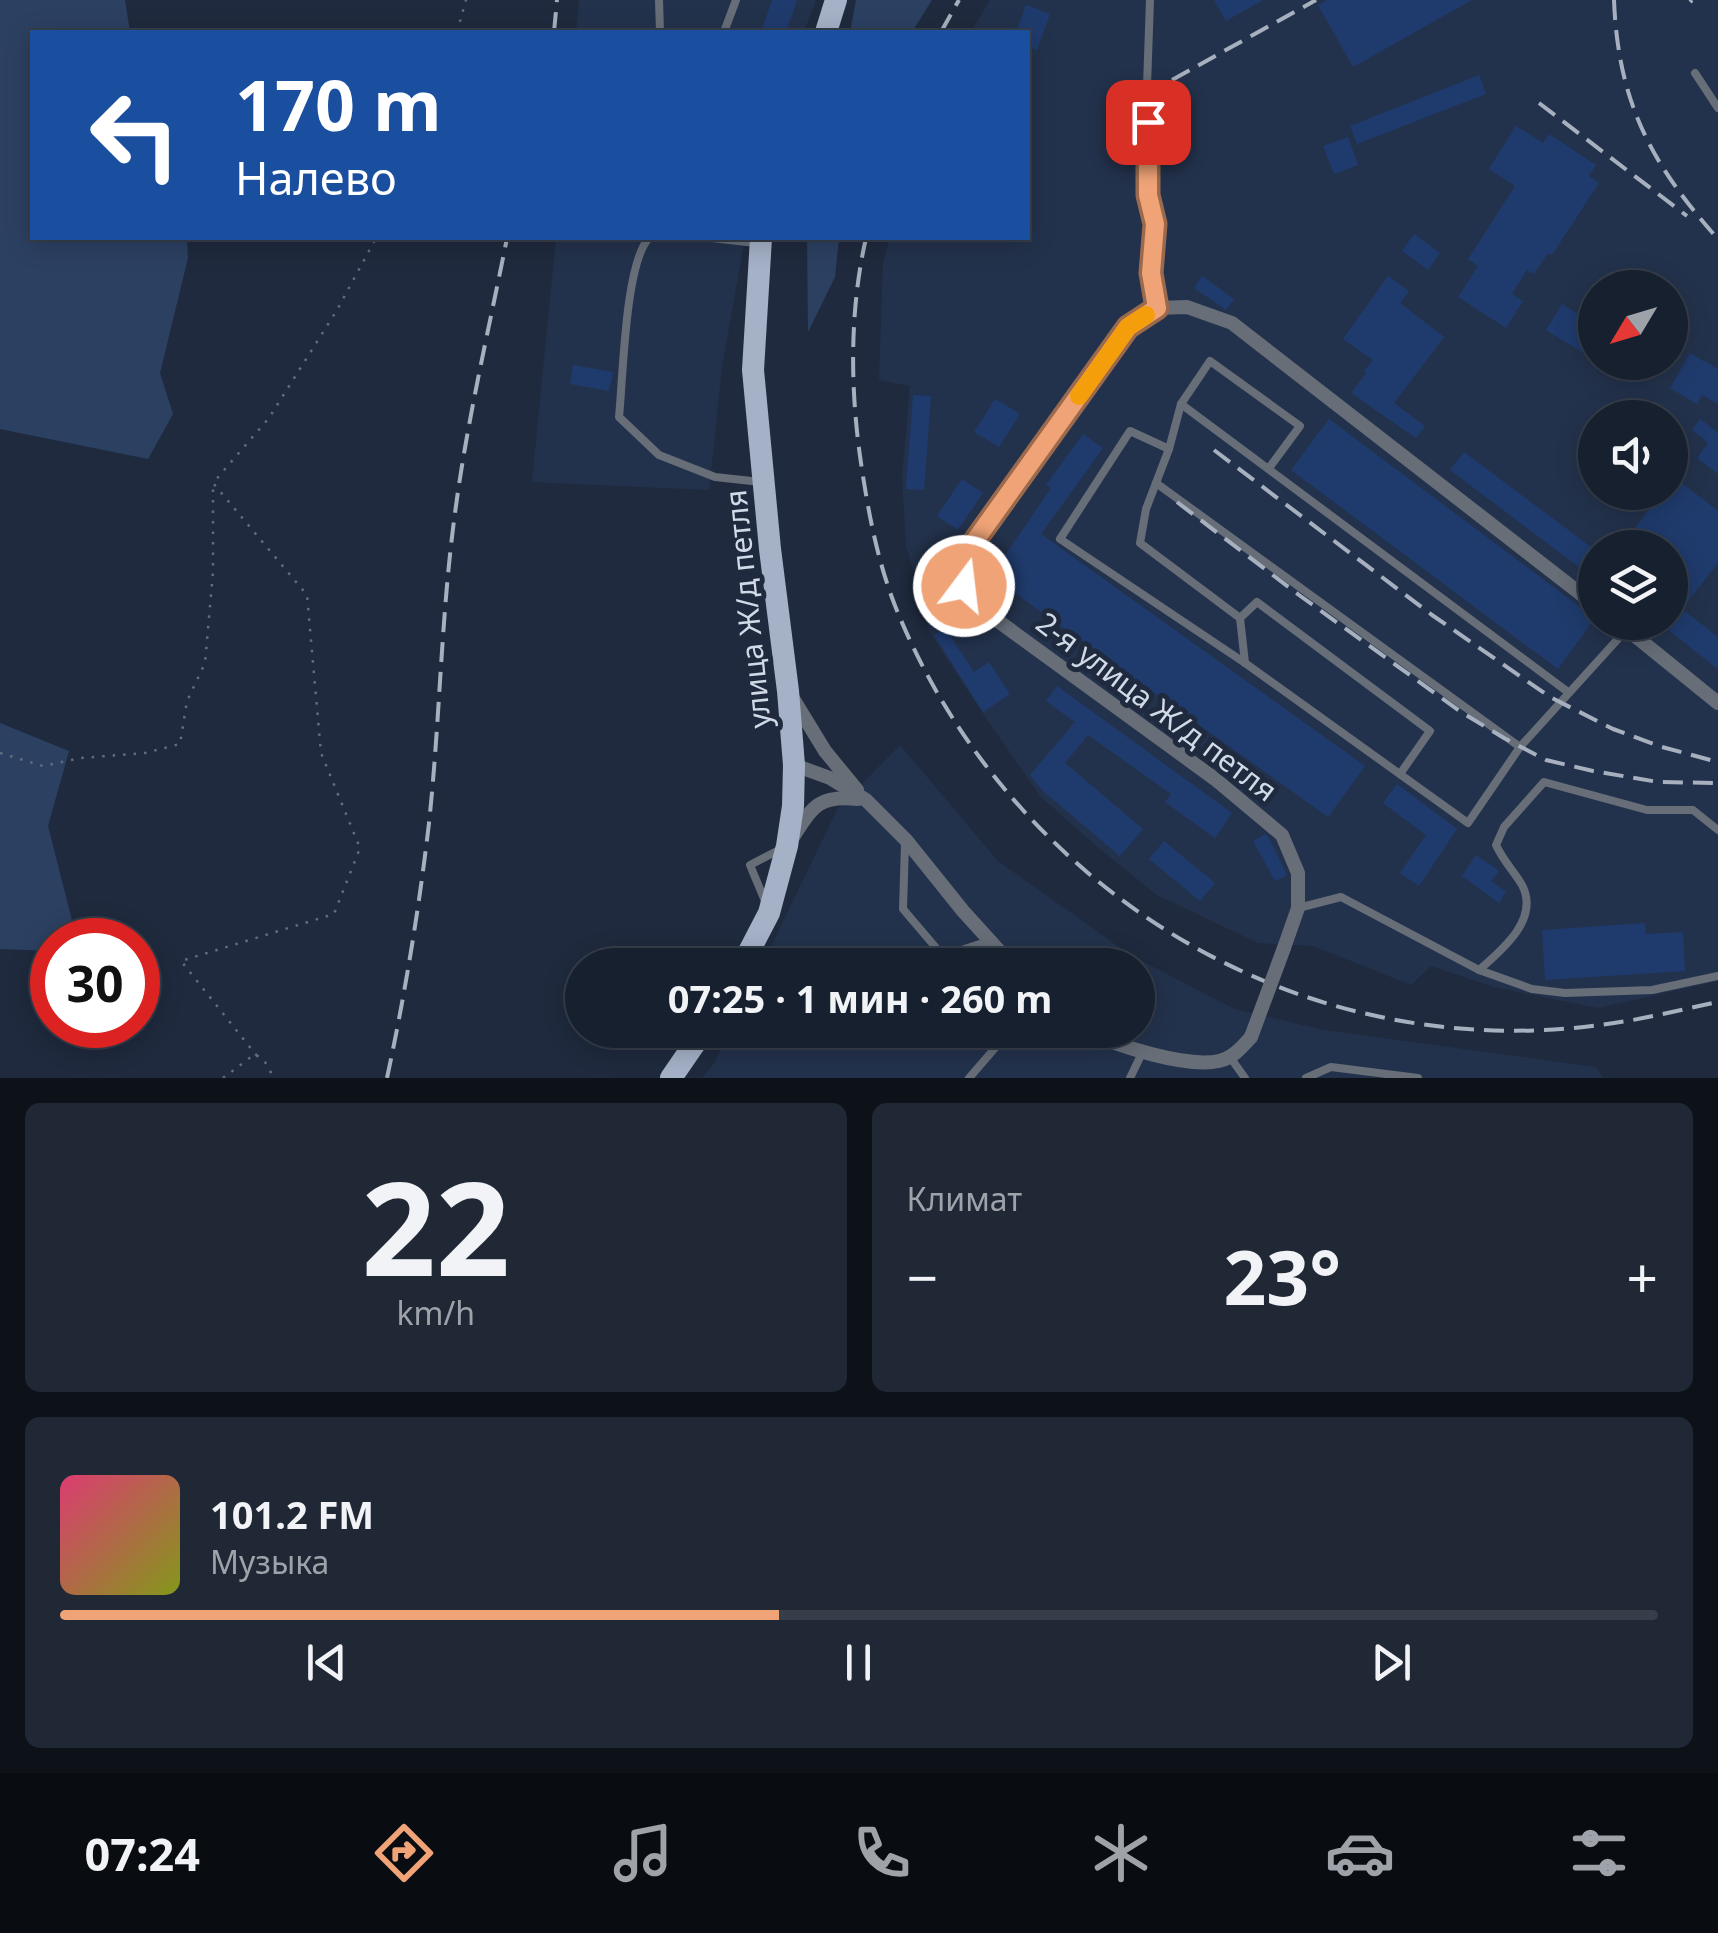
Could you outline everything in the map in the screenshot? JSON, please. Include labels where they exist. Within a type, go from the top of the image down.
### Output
[{"type":"main road","points":[[827,30],[836,0]]},
{"type":"main road","name":"улица Ж/д петля","points":[[751,948],[769,912],[788,846],[794,765],[753,370],[760,241]]},
{"type":"main road","points":[[672,1078],[692,1048]]},
{"type":"street","points":[[1157,308],[1186,307],[1232,323],[1578,592]]},
{"type":"street","name":"2-я улица Ж/д петля","points":[[1157,308],[1128,327],[964,556],[964,586],[972,602],[1215,779],[1282,834],[1298,874],[1298,908],[1251,1037],[1230,1057]]},
{"type":"street","points":[[1639,640],[1718,703]]},
{"type":"street","points":[[788,691],[825,751],[996,948]]},
{"type":"street","points":[[794,765],[830,778],[866,800]]},
{"type":"street","points":[[788,846],[807,815],[819,804],[836,797],[866,800]]},
{"type":"street","points":[[1128,1048],[1193,1070],[1230,1057]]},
{"type":"lane","points":[[659,0],[660,30]]},
{"type":"lane","points":[[725,30],[736,0]]},
{"type":"lane","points":[[1150,0],[1148,195],[1155,224],[1151,273],[1157,308]]},
{"type":"lane","points":[[1695,73],[1718,108]]},
{"type":"lane","points":[[647,240],[631,286],[619,417],[660,455],[715,476],[764,482]]},
{"type":"lane","points":[[1245,663],[1240,618],[1140,543],[1146,508],[1181,404],[1210,361],[1300,426],[1269,468]]},
{"type":"lane","points":[[1181,404],[1568,692]]},
{"type":"lane","points":[[1169,449],[1130,431],[1060,539],[1245,663],[1468,823],[1520,747],[1611,640]]},
{"type":"lane","points":[[1156,482],[1520,747]]},
{"type":"lane","points":[[1240,618],[1257,602],[1430,731],[1400,774]]},
{"type":"lane","points":[[1480,970],[1518,930],[1528,908],[1523,887],[1504,863],[1496,845],[1504,827],[1544,782],[1647,810],[1692,810],[1718,830]]},
{"type":"lane","points":[[906,840],[903,909],[943,956],[990,941]]},
{"type":"lane","points":[[1298,908],[1341,897],[1480,970],[1532,989],[1565,993],[1652,990],[1718,976]]},
{"type":"lane","points":[[969,1078],[995,1048]]},
{"type":"lane","points":[[1130,1078],[1143,1052]]},
{"type":"lane","points":[[1230,1057],[1244,1078]]},
{"type":"lane","points":[[1306,1078],[1331,1067],[1418,1078]]},
{"type":"path","points":[[457,30],[466,0]]},
{"type":"path","points":[[0,753],[43,766],[81,758],[144,753],[180,744],[187,701],[205,663],[213,572],[213,483],[269,418],[337,310],[375,240]]},
{"type":"path","points":[[213,483],[307,596],[321,753],[360,848],[334,914],[182,961],[274,1078]]},
{"type":"path","points":[[223,1078],[257,1056]]},
{"type":"shaded area","points":[[0,0],[125,0],[130,30],[30,30],[30,240],[187,240],[188,258],[160,373],[173,414],[148,459],[0,429]]},
{"type":"shaded area","points":[[579,0],[816,0],[805,30],[576,30]]},
{"type":"shaded area","points":[[856,0],[932,0],[913,30],[850,30]]},
{"type":"shaded area","points":[[990,0],[1718,0],[1718,981],[1598,1008],[1494,987],[1431,966],[1411,985],[1313,946],[1258,943],[1157,895],[1040,796],[930,633],[906,545],[902,478],[910,386],[879,380],[883,263],[889,240],[1030,240],[1030,30],[972,30]]},
{"type":"shaded area","points":[[556,240],[745,240],[722,367],[709,490],[532,482]]},
{"type":"shaded area","points":[[807,240],[839,240],[835,277],[808,332]]},
{"type":"shaded area","points":[[0,723],[69,751],[48,826],[71,918],[30,918],[30,950],[0,949]]},
{"type":"shaded area","points":[[900,745],[998,861],[1121,948],[770,948],[837,810]]},
{"type":"shaded area","points":[[1155,968],[1234,1009],[1324,1030],[1595,1067],[1603,1078],[702,1078],[721,1048],[1155,1048]]},
{"type":"building","points":[[772,0],[797,0],[787,30],[762,30]]},
{"type":"building","points":[[1214,0],[1263,0],[1226,21]]},
{"type":"building","points":[[1327,0],[1472,0],[1353,67],[1318,5]]},
{"type":"building","points":[[1026,5],[1050,14],[1037,50],[1030,48],[1030,30],[1017,30]]},
{"type":"building","points":[[1479,75],[1486,94],[1357,144],[1350,126]]},
{"type":"building","points":[[1516,126],[1543,143],[1549,134],[1596,165],[1589,176],[1599,183],[1552,255],[1548,253],[1534,274],[1527,270],[1512,294],[1523,301],[1506,328],[1458,297],[1478,266],[1468,259],[1515,186],[1489,169]]},
{"type":"building","points":[[1348,137],[1358,165],[1334,174],[1323,146]]},
{"type":"building","points":[[1414,234],[1440,253],[1428,270],[1402,251]]},
{"type":"building","points":[[1202,276],[1234,299],[1226,310],[1194,288]]},
{"type":"building","points":[[1388,276],[1409,291],[1400,303],[1444,337],[1394,403],[1425,426],[1416,438],[1351,393],[1373,360],[1343,339]]},
{"type":"building","points":[[1562,304],[1578,314],[1578,350],[1546,330]]},
{"type":"building","points":[[1690,353],[1718,369],[1718,404],[1702,395],[1697,404],[1670,388],[1675,380],[1688,380]]},
{"type":"building","points":[[573,365],[613,372],[609,391],[570,384]]},
{"type":"building","points":[[913,395],[931,396],[924,490],[906,489]]},
{"type":"building","points":[[995,399],[1020,414],[999,447],[974,432]]},
{"type":"building","points":[[1329,419],[1578,605],[1579,640],[1558,669],[1291,470]]},
{"type":"building","points":[[1700,419],[1718,431],[1718,474],[1697,458],[1708,443],[1692,430]]},
{"type":"building","points":[[1083,434],[1103,448],[1041,534],[1365,766],[1328,817],[991,576],[1051,488],[1046,485]]},
{"type":"building","points":[[1464,452],[1578,537],[1578,566],[1450,470]]},
{"type":"building","points":[[962,479],[983,493],[958,530],[937,516]]},
{"type":"building","points":[[1688,488],[1718,511],[1718,563],[1688,601],[1688,530],[1634,530],[1648,510],[1688,510]]},
{"type":"building","points":[[1688,614],[1718,637],[1718,669],[1681,640],[1688,640]]},
{"type":"building","points":[[945,628],[974,672],[989,662],[1010,694],[983,712],[934,635]]},
{"type":"building","points":[[1057,686],[1232,813],[1215,838],[1165,802],[1171,794],[1088,735],[1065,763],[1143,829],[1120,856],[1042,790],[1030,775],[1075,722],[1046,701]]},
{"type":"building","points":[[1397,784],[1457,829],[1419,886],[1400,873],[1426,835],[1383,803]]},
{"type":"building","points":[[1265,834],[1287,875],[1275,881],[1253,841]]},
{"type":"building","points":[[1164,841],[1215,883],[1200,901],[1149,859]]},
{"type":"building","points":[[1476,855],[1499,871],[1491,881],[1506,892],[1499,903],[1462,876]]},
{"type":"building","points":[[1645,923],[1646,934],[1683,932],[1685,971],[1545,980],[1542,930]]},
{"type":"railway","points":[[554,30],[557,0]]},
{"type":"railway","points":[[942,30],[959,0]]},
{"type":"railway","points":[[1172,80],[1316,0]]},
{"type":"railway","points":[[1614,0],[1623,70],[1642,130],[1674,184],[1718,239]]},
{"type":"railway","points":[[1539,103],[1687,216]]},
{"type":"railway","points":[[387,1078],[411,951],[429,823],[455,513],[507,240]]},
{"type":"railway","points":[[866,240],[854,319],[854,401],[869,512],[894,603],[929,678],[973,749],[1026,813],[1085,871],[1152,921],[1223,962],[1300,995],[1381,1017],[1468,1029],[1556,1029],[1627,1021],[1718,1002]]},
{"type":"railway","points":[[1214,450],[1432,615],[1550,697],[1613,729],[1718,762]]},
{"type":"railway","points":[[1177,502],[1461,712],[1546,760],[1658,782],[1718,783]]},
{"type":"slow traffic","points":[[1079,396],[1128,327],[1146,315]]},
{"type":"route","points":[[964,586],[964,556],[1128,327],[1157,308],[1151,273],[1155,224],[1148,195],[1148,122]]}]
